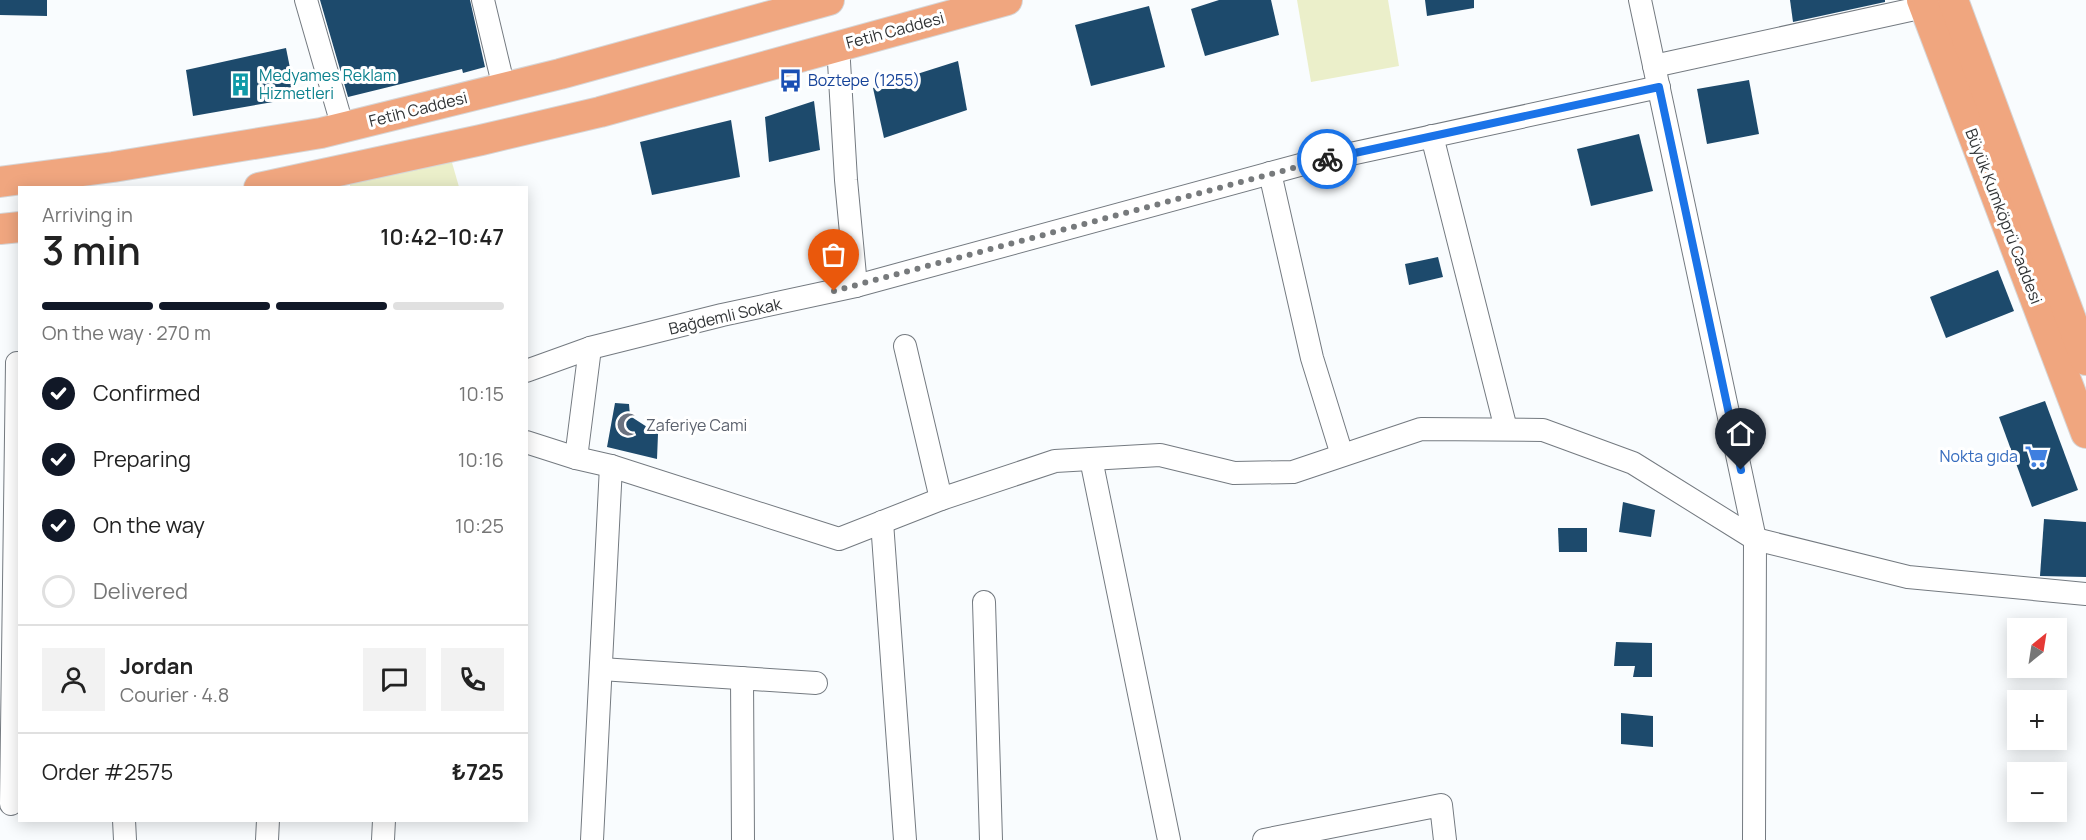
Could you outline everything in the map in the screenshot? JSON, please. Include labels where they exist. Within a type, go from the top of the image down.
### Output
[{"type":"main road","name":"Fetih Caddesi","points":[[0,182],[113,167],[321,133],[504,88],[829,0]]},
{"type":"main road","name":"Fetih Caddesi","points":[[268,186],[600,112],[1007,0]]},
{"type":"main road","name":"Büyük Kumköprü Caddesi","points":[[1953,0],[2081,333],[2086,360]]},
{"type":"main road","name":"Büyük Kumköprü Caddesi","points":[[1923,3],[2086,433]]},
{"type":"main road","points":[[0,229],[18,227]]},
{"type":"street","points":[[306,0],[343,128]]},
{"type":"street","points":[[483,0],[504,88]]},
{"type":"street","points":[[1640,0],[1755,539],[1754,840]]},
{"type":"street","name":"Bağdemli Sokak","points":[[528,369],[590,348],[722,315],[856,286],[1270,173],[1432,136],[1657,77],[1923,3]]},
{"type":"street","points":[[838,45],[846,180],[856,286]]},
{"type":"street","points":[[1432,136],[1506,429]]},
{"type":"street","points":[[1270,173],[1312,358],[1342,455]]},
{"type":"street","points":[[905,346],[941,499]]},
{"type":"street","points":[[576,458],[590,348]]},
{"type":"street","points":[[10,804],[6,695],[12,363]]},
{"type":"street","points":[[528,443],[611,466],[838,539],[941,499],[1055,461],[1160,455],[1234,473],[1293,472],[1421,429],[1543,430],[1633,463],[1755,539],[1908,577],[2086,594]]},
{"type":"street","points":[[1091,459],[1169,840]]},
{"type":"street","points":[[592,840],[611,466]]},
{"type":"street","points":[[882,522],[905,840]]},
{"type":"street","points":[[984,602],[991,840]]},
{"type":"street","points":[[601,669],[816,683]]},
{"type":"street","points":[[742,678],[743,840]]},
{"type":"street","points":[[1264,840],[1441,805],[1444,840]]},
{"type":"street","points":[[124,822],[124,840]]},
{"type":"street","points":[[267,840],[268,822]]},
{"type":"street","points":[[383,840],[384,822]]},
{"type":"green space","points":[[1297,0],[1388,0],[1399,66],[1311,82]]},
{"type":"green space","points":[[451,159],[459,186],[350,186],[350,184]]},
{"type":"building","points":[[0,0],[47,0],[47,16],[0,15]]},
{"type":"building","points":[[320,0],[470,0],[485,67],[463,73],[462,69],[348,97]]},
{"type":"building","points":[[1219,0],[1271,0],[1279,35],[1205,56],[1191,9]]},
{"type":"building","points":[[1425,0],[1474,0],[1474,8],[1427,16]]},
{"type":"building","points":[[1790,0],[1885,0],[1885,2],[1793,22]]},
{"type":"building","points":[[1149,6],[1165,67],[1091,86],[1075,25]]},
{"type":"building","name":"Medyames Reklam Hizmetleri","points":[[286,48],[296,98],[193,116],[186,70]]},
{"type":"building","points":[[958,61],[967,110],[884,138],[873,88]]},
{"type":"building","points":[[1749,80],[1759,134],[1707,144],[1697,89]]},
{"type":"building","points":[[814,101],[820,150],[769,162],[765,117]]},
{"type":"building","points":[[731,120],[740,177],[652,195],[640,142]]},
{"type":"building","points":[[1639,134],[1653,191],[1591,206],[1577,149]]},
{"type":"building","points":[[1438,257],[1443,277],[1409,285],[1405,264]]},
{"type":"building","points":[[1998,270],[2014,311],[1946,338],[1930,297]]},
{"type":"building","points":[[2045,401],[2078,490],[2032,507],[1999,417]]},
{"type":"building","name":"Zaferiye Cami","points":[[615,403],[629,404],[630,416],[658,434],[657,459],[607,447]]},
{"type":"building","points":[[1623,502],[1655,510],[1651,537],[1619,532]]},
{"type":"building","points":[[2044,519],[2086,522],[2086,577],[2040,576]]},
{"type":"building","points":[[1558,528],[1587,528],[1587,552],[1559,552]]},
{"type":"building","points":[[1616,642],[1652,643],[1652,677],[1633,677],[1635,666],[1614,666]]},
{"type":"building","points":[[1621,713],[1653,716],[1653,747],[1621,744]]},
{"type":"way so far","points":[[834,291],[1327,159]]},
{"type":"place","name":"Boztepe (1255)","points":[[790,80]]},
{"type":"place","name":"Medyames Reklam Hizmetleri","points":[[241,84]]},
{"type":"place","name":"Zaferiye Cami","points":[[628,425]]},
{"type":"place","name":"Nokta gıda","points":[[2036,456]]},
{"type":"route","points":[[1327,159],[1659,87],[1741,470]]}]
